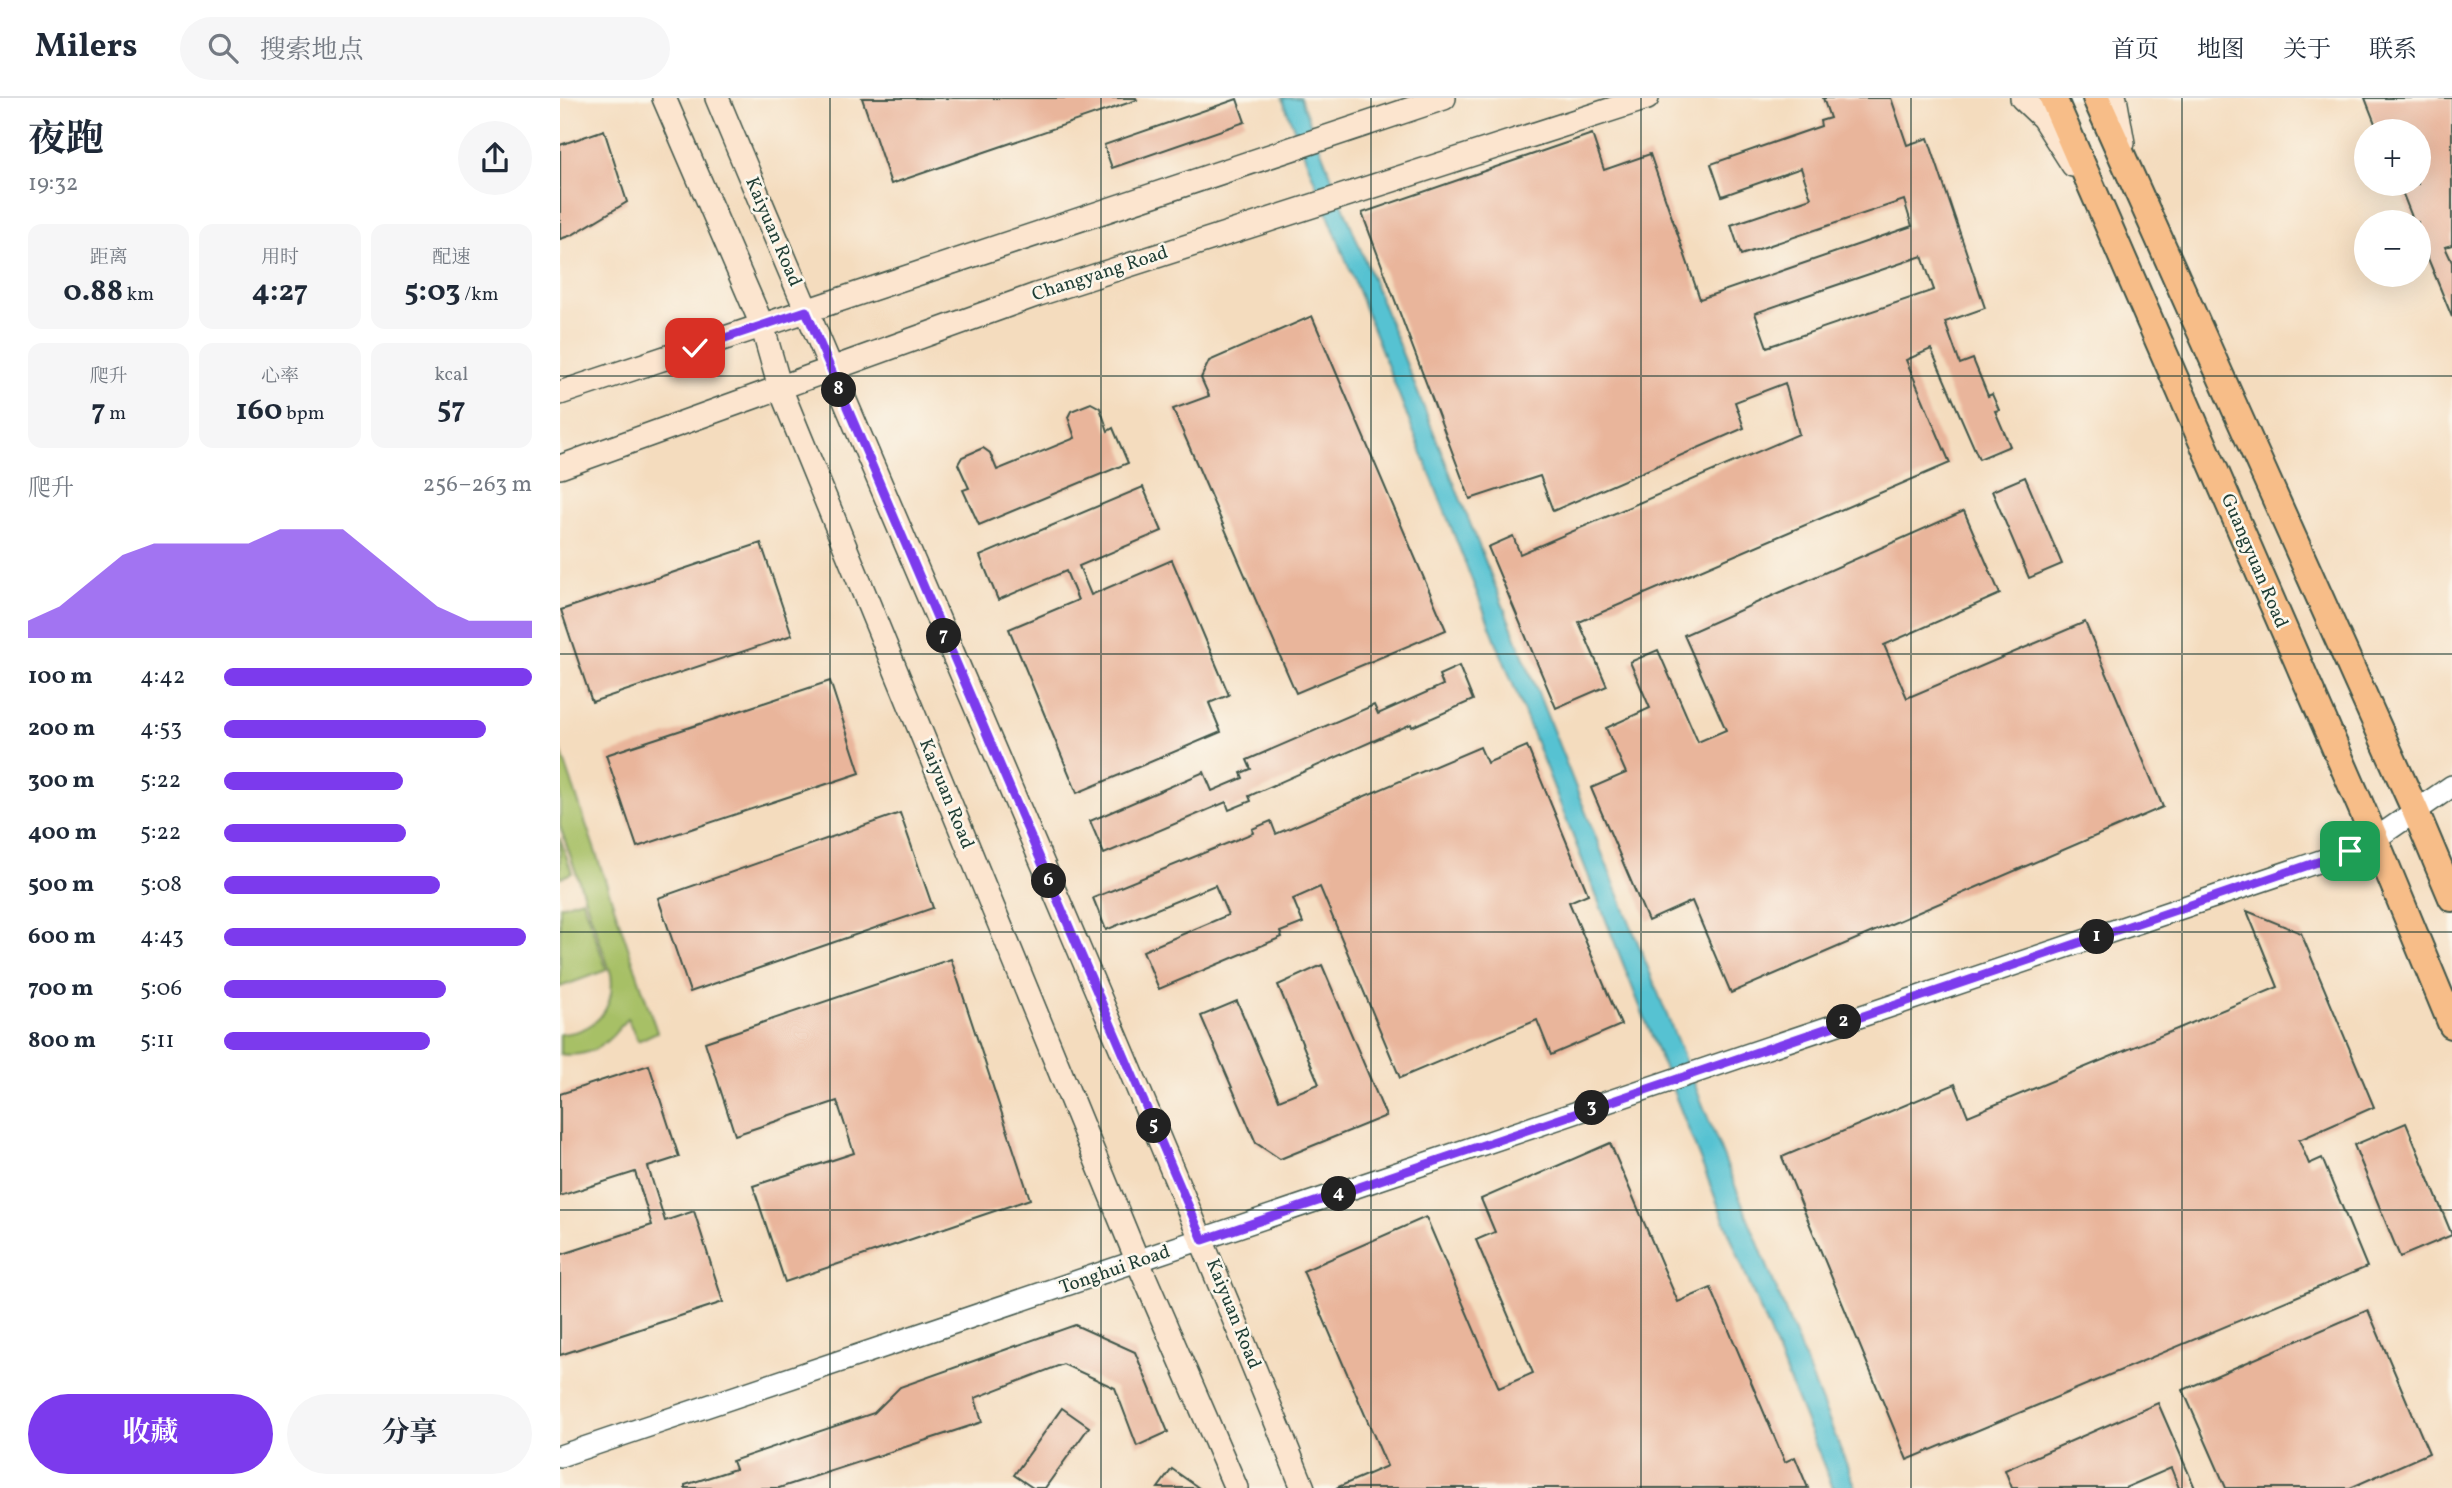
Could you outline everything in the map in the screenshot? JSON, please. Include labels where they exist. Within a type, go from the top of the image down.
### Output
[{"type":"main road","name":"Kaiyuan Road","points":[[664,98],[762,325],[780,388],[1138,1262],[1236,1488]]},
{"type":"main road","name":"Kaiyuan Road","points":[[717,98],[830,369],[1203,1240],[1303,1488]]},
{"type":"main road","points":[[560,393],[1444,98]]},
{"type":"main road","name":"Changyang Road","points":[[560,467],[1036,295],[1647,98]]},
{"type":"main road","points":[[2022,98],[2043,118],[2102,210]]},
{"type":"main road","name":"Guangyuan Road","points":[[2053,98],[2375,839],[2452,1025]]},
{"type":"main road","points":[[2096,98],[2452,898]]},
{"type":"main road","points":[[2115,98],[2128,171]]},
{"type":"street","name":"Tonghui Road","points":[[560,1456],[2337,855],[2375,839],[2452,786]]},
{"type":"green space","points":[[560,748],[657,1032],[638,1041],[627,1018],[599,1047],[571,1055],[560,1054],[560,1034],[583,1029],[593,1023],[606,1008],[612,987],[611,974],[560,826]]},
{"type":"green space","points":[[560,838],[572,873],[560,878]]},
{"type":"green space","points":[[582,899],[607,970],[560,987],[560,906]]},
{"type":"water","points":[[1282,98],[1300,98],[1856,1488],[1833,1488],[1743,1268]]},
{"type":"building","points":[[862,98],[1136,98],[1137,100],[891,184]]},
{"type":"building","points":[[1823,98],[1891,98],[1907,145],[1928,138],[1985,308],[1945,322],[1960,364],[1973,359],[1988,396],[1992,394],[1999,410],[1995,411],[2010,446],[1979,459],[1931,349],[1906,360],[1950,463],[1579,622],[1607,686],[1556,708],[1488,547],[1513,536],[1520,554],[1799,434],[1785,383],[1735,402],[1744,428],[1553,511],[1540,476],[1470,499],[1362,213],[1592,134],[1604,170],[1650,154],[1700,299],[1912,226],[1904,200],[1741,255],[1731,225],[1811,198],[1801,168],[1722,196],[1711,164],[1821,126],[1820,121],[1830,118]],"holes":[[[1922,256],[1934,290],[1767,347],[1755,313]]]},
{"type":"building","points":[[2365,98],[2452,98],[2452,245],[2445,247],[2452,262],[2452,317],[2431,266],[2431,210],[2409,210],[2404,196],[2431,196],[2431,119],[2373,119]]},
{"type":"building","points":[[1237,99],[1245,122],[1112,168],[1104,145]]},
{"type":"building","points":[[604,130],[627,202],[572,235],[560,239],[560,145]]},
{"type":"building","points":[[1312,316],[1446,630],[1296,693],[1173,409],[1209,396],[1201,378],[1209,361]]},
{"type":"building","points":[[1091,403],[1100,408],[1108,431],[1113,428],[1128,463],[979,525],[963,490],[969,488],[958,464],[962,457],[983,448],[990,453],[997,470],[1075,438],[1068,417],[1071,411]]},
{"type":"building","points":[[2025,477],[2062,564],[2029,578],[1992,491]]},
{"type":"building","points":[[1143,487],[1162,531],[1079,566],[1091,595],[1172,560],[1229,695],[1209,703],[1221,732],[1077,793],[1009,629],[1078,600],[1066,571],[998,600],[980,556]]},
{"type":"building","points":[[1964,511],[2000,594],[1884,645],[1907,698],[2085,622],[2163,807],[1731,993],[1692,901],[1648,921],[1591,788],[1626,773],[1606,728],[1650,708],[1630,662],[1658,650],[1698,742],[1726,730],[1684,635]]},
{"type":"building","points":[[761,543],[792,635],[592,702],[561,610]]},
{"type":"building","points":[[1459,666],[1473,700],[1412,727],[1411,724],[1249,796],[1251,801],[1229,810],[1226,802],[1104,854],[1090,821],[1204,772],[1212,791],[1243,778],[1241,773],[1251,769],[1247,760],[1374,705],[1378,714],[1443,685],[1439,675]]},
{"type":"building","points":[[830,681],[860,773],[637,847],[606,755]]},
{"type":"building","points":[[1527,746],[1588,894],[1569,902],[1621,1025],[1551,1055],[1537,1020],[1400,1078],[1320,887],[1293,899],[1303,923],[1280,932],[1282,937],[1159,989],[1143,951],[1228,915],[1215,885],[1106,930],[1093,898],[1253,833],[1252,829],[1271,821],[1276,834],[1480,747],[1487,763]]},
{"type":"building","points":[[900,813],[933,908],[690,992],[658,898]]},
{"type":"building","points":[[2247,911],[2301,933],[2374,1107],[2299,1140],[2309,1164],[2322,1158],[2367,1267],[1907,1460],[1782,1157],[1955,1084],[1968,1116],[2278,987]]},
{"type":"building","points":[[951,959],[1030,1199],[785,1282],[753,1186],[854,1153],[837,1101],[735,1135],[705,1042]]},
{"type":"building","points":[[1322,965],[1386,1116],[1280,1159],[1256,1143],[1201,1016],[1237,1001],[1279,1100],[1319,1084],[1278,985]]},
{"type":"building","points":[[649,1065],[679,1157],[648,1167],[665,1221],[694,1211],[723,1302],[560,1355],[560,1255],[652,1225],[635,1172],[560,1196],[560,1094]]},
{"type":"building","points":[[2406,1123],[2452,1235],[2400,1257],[2354,1145]]},
{"type":"building","points":[[1610,1143],[1678,1302],[1711,1288],[1785,1462],[1795,1457],[1808,1488],[1336,1488],[1387,1466],[1303,1271],[1426,1217],[1499,1388],[1533,1373],[1476,1240],[1495,1232],[1481,1199]]},
{"type":"building","points":[[2368,1310],[2429,1453],[2350,1488],[2226,1488],[2183,1390]]},
{"type":"building","points":[[1075,1325],[1135,1352],[1168,1432],[1137,1446],[1115,1388],[1063,1364],[975,1398],[982,1422],[779,1488],[685,1488],[685,1485],[735,1469],[732,1461],[874,1413],[900,1387]]},
{"type":"building","points":[[2158,1403],[2195,1488],[2179,1488],[2171,1468],[2125,1488],[2012,1488],[2005,1470]]},
{"type":"building","points":[[1062,1408],[1089,1427],[1045,1488],[1033,1488],[1014,1475]]},
{"type":"building","points":[[1172,1469],[1199,1488],[1158,1488]]},
{"type":"route","points":[[695,348],[806,311],[1203,1240],[2350,851]]}]
